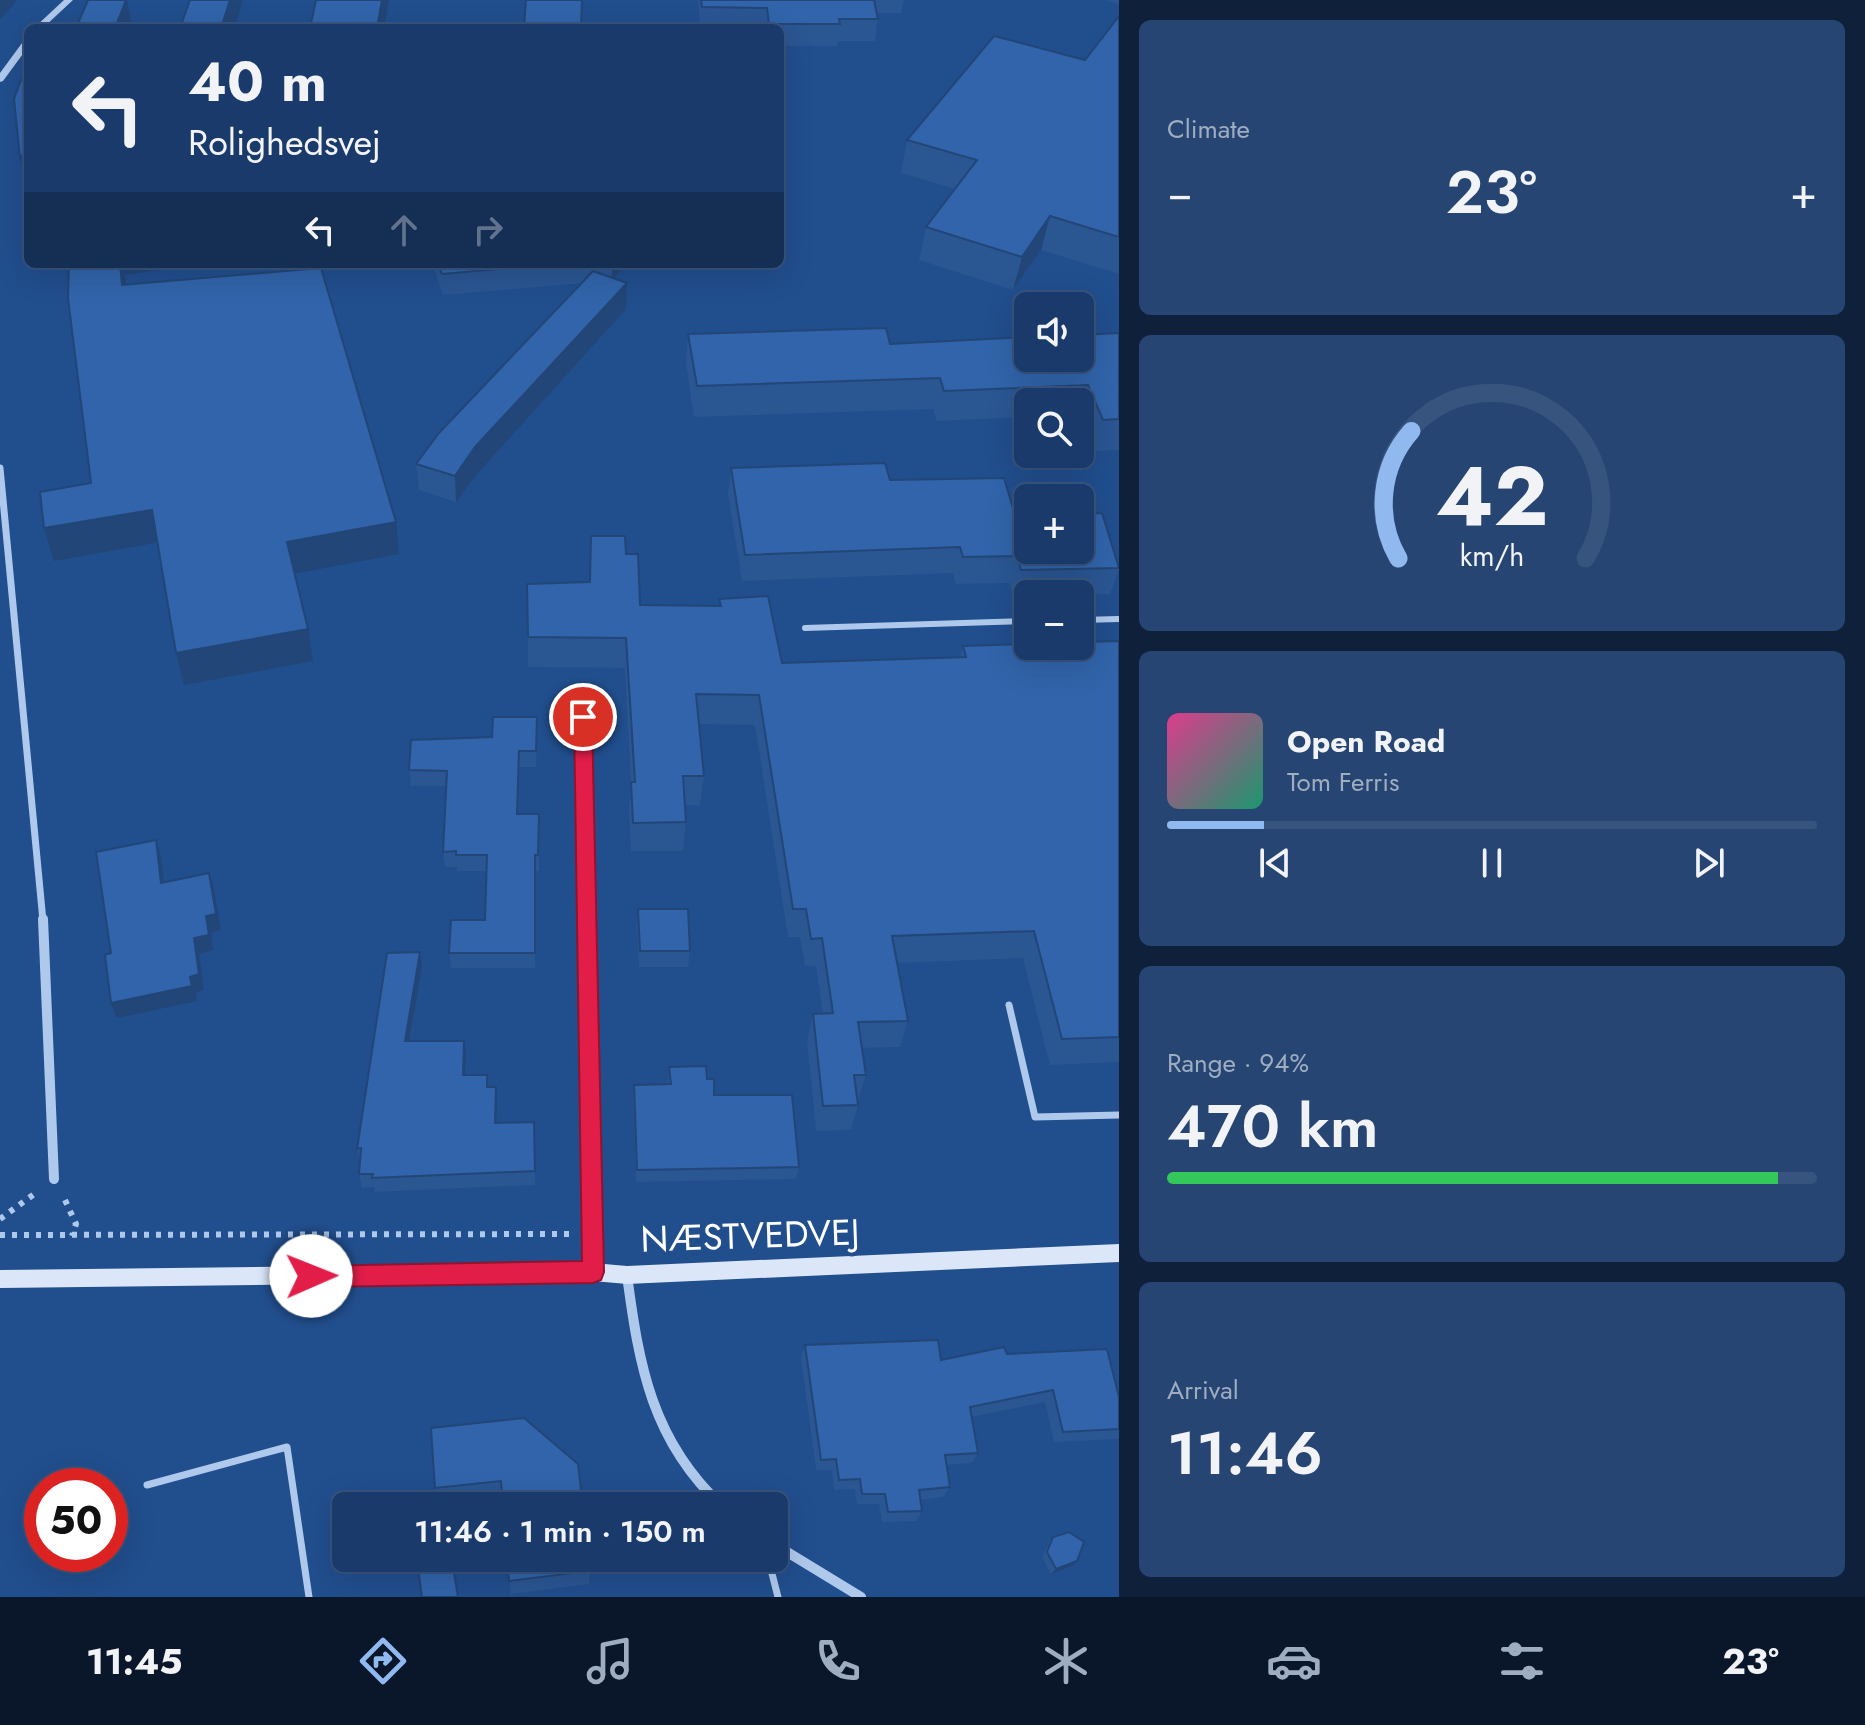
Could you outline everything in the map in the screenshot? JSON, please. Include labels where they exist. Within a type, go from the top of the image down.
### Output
[{"type":"main road","name":"NÆSTVEDVEJ","points":[[0,1279],[593,1272],[627,1275],[1119,1253]]},
{"type":"street","points":[[42,24],[69,0]]},
{"type":"street","points":[[0,79],[24,46]]},
{"type":"street","points":[[0,468],[47,966],[54,1179]]},
{"type":"street","points":[[583,687],[593,1272]]},
{"type":"street","points":[[627,1275],[637,1348],[658,1423],[706,1492]]},
{"type":"street","points":[[788,1553],[861,1597]]},
{"type":"lane","points":[[1094,620],[1119,619]]},
{"type":"lane","points":[[805,628],[1014,621]]},
{"type":"lane","points":[[1009,1005],[1035,1117],[1119,1115]]},
{"type":"lane","points":[[147,1485],[287,1447],[309,1597]]},
{"type":"lane","points":[[772,1572],[778,1597]]},
{"type":"path","points":[[0,1219],[54,1179],[76,1224],[72,1236]]},
{"type":"path","points":[[0,1235],[592,1234]]},
{"type":"building","points":[[88,0],[126,0],[117,24],[78,24]]},
{"type":"building","points":[[190,0],[230,0],[222,24],[181,24]]},
{"type":"building","points":[[316,0],[382,0],[378,24],[311,24]]},
{"type":"building","points":[[526,0],[582,0],[581,24],[524,24]]},
{"type":"building","points":[[701,0],[874,0],[878,19],[839,19],[840,24],[769,24],[767,8],[702,7]]},
{"type":"building","points":[[1119,16],[1119,237],[1050,216],[1022,257],[926,227],[977,160],[907,140],[994,36],[1085,60]]},
{"type":"building","points":[[24,76],[24,152],[20,158],[14,99]]},
{"type":"building","points":[[69,268],[120,268],[122,285],[321,268],[396,522],[287,542],[308,629],[176,653],[152,510],[44,528],[40,492],[91,483],[68,298]]},
{"type":"building","points":[[440,268],[509,268],[442,274]]},
{"type":"building","points":[[593,271],[627,283],[475,447],[455,476],[416,464],[439,433]]},
{"type":"building","points":[[886,328],[890,344],[1014,338],[1014,372],[1094,372],[1094,334],[1119,333],[1119,419],[1103,420],[1094,399],[1094,388],[1088,385],[944,391],[940,378],[697,386],[688,334]]},
{"type":"building","points":[[885,463],[890,480],[1004,478],[1014,512],[1014,556],[963,557],[960,547],[745,555],[731,468]]},
{"type":"building","points":[[1094,513],[1102,513],[1119,568],[1021,570],[1019,564],[1094,564]]},
{"type":"building","points":[[591,536],[625,536],[626,554],[638,554],[640,605],[721,606],[719,599],[768,596],[782,663],[966,657],[963,646],[1014,644],[1014,660],[1094,660],[1094,642],[1119,641],[1119,1037],[1062,1039],[1034,931],[892,936],[908,1021],[858,1022],[866,1075],[854,1075],[858,1105],[823,1106],[813,1014],[833,1013],[822,938],[811,939],[806,909],[793,909],[759,695],[696,694],[704,776],[683,776],[686,822],[633,823],[631,782],[635,782],[626,638],[528,637],[527,584],[590,582]]},
{"type":"building","points":[[493,717],[537,717],[536,751],[519,751],[517,814],[539,814],[538,855],[535,855],[535,953],[449,953],[451,920],[485,920],[487,855],[443,852],[447,771],[409,770],[411,740],[492,737]]},
{"type":"building","points":[[156,840],[161,883],[209,873],[216,914],[206,916],[209,935],[194,938],[199,974],[190,977],[192,986],[111,1003],[105,955],[111,953],[96,852]]},
{"type":"building","points":[[638,909],[688,909],[690,951],[640,951]]},
{"type":"building","points":[[420,952],[405,1041],[464,1041],[463,1075],[487,1075],[487,1087],[496,1087],[495,1123],[534,1122],[535,1171],[372,1178],[373,1174],[359,1174],[361,1148],[357,1149],[387,953]]},
{"type":"building","points":[[706,1066],[707,1079],[714,1079],[714,1095],[792,1095],[799,1167],[637,1170],[634,1085],[671,1084],[669,1067]]},
{"type":"building","points":[[938,1340],[941,1360],[1004,1347],[1007,1354],[1107,1349],[1119,1397],[1119,1429],[1063,1432],[1053,1390],[970,1407],[978,1453],[945,1455],[950,1487],[919,1490],[922,1511],[888,1512],[885,1494],[862,1494],[860,1479],[839,1480],[836,1459],[821,1460],[805,1345]]},
{"type":"building","points":[[524,1418],[578,1464],[581,1492],[502,1492],[501,1481],[435,1488],[431,1428]]},
{"type":"building","points":[[1069,1532],[1084,1542],[1077,1561],[1056,1569],[1047,1552],[1053,1537]]},
{"type":"building","points":[[419,1572],[454,1572],[458,1597],[422,1597]]},
{"type":"building","points":[[508,1572],[582,1572],[509,1581]]},
{"type":"route","points":[[311,1276],[593,1272],[583,717]]}]
